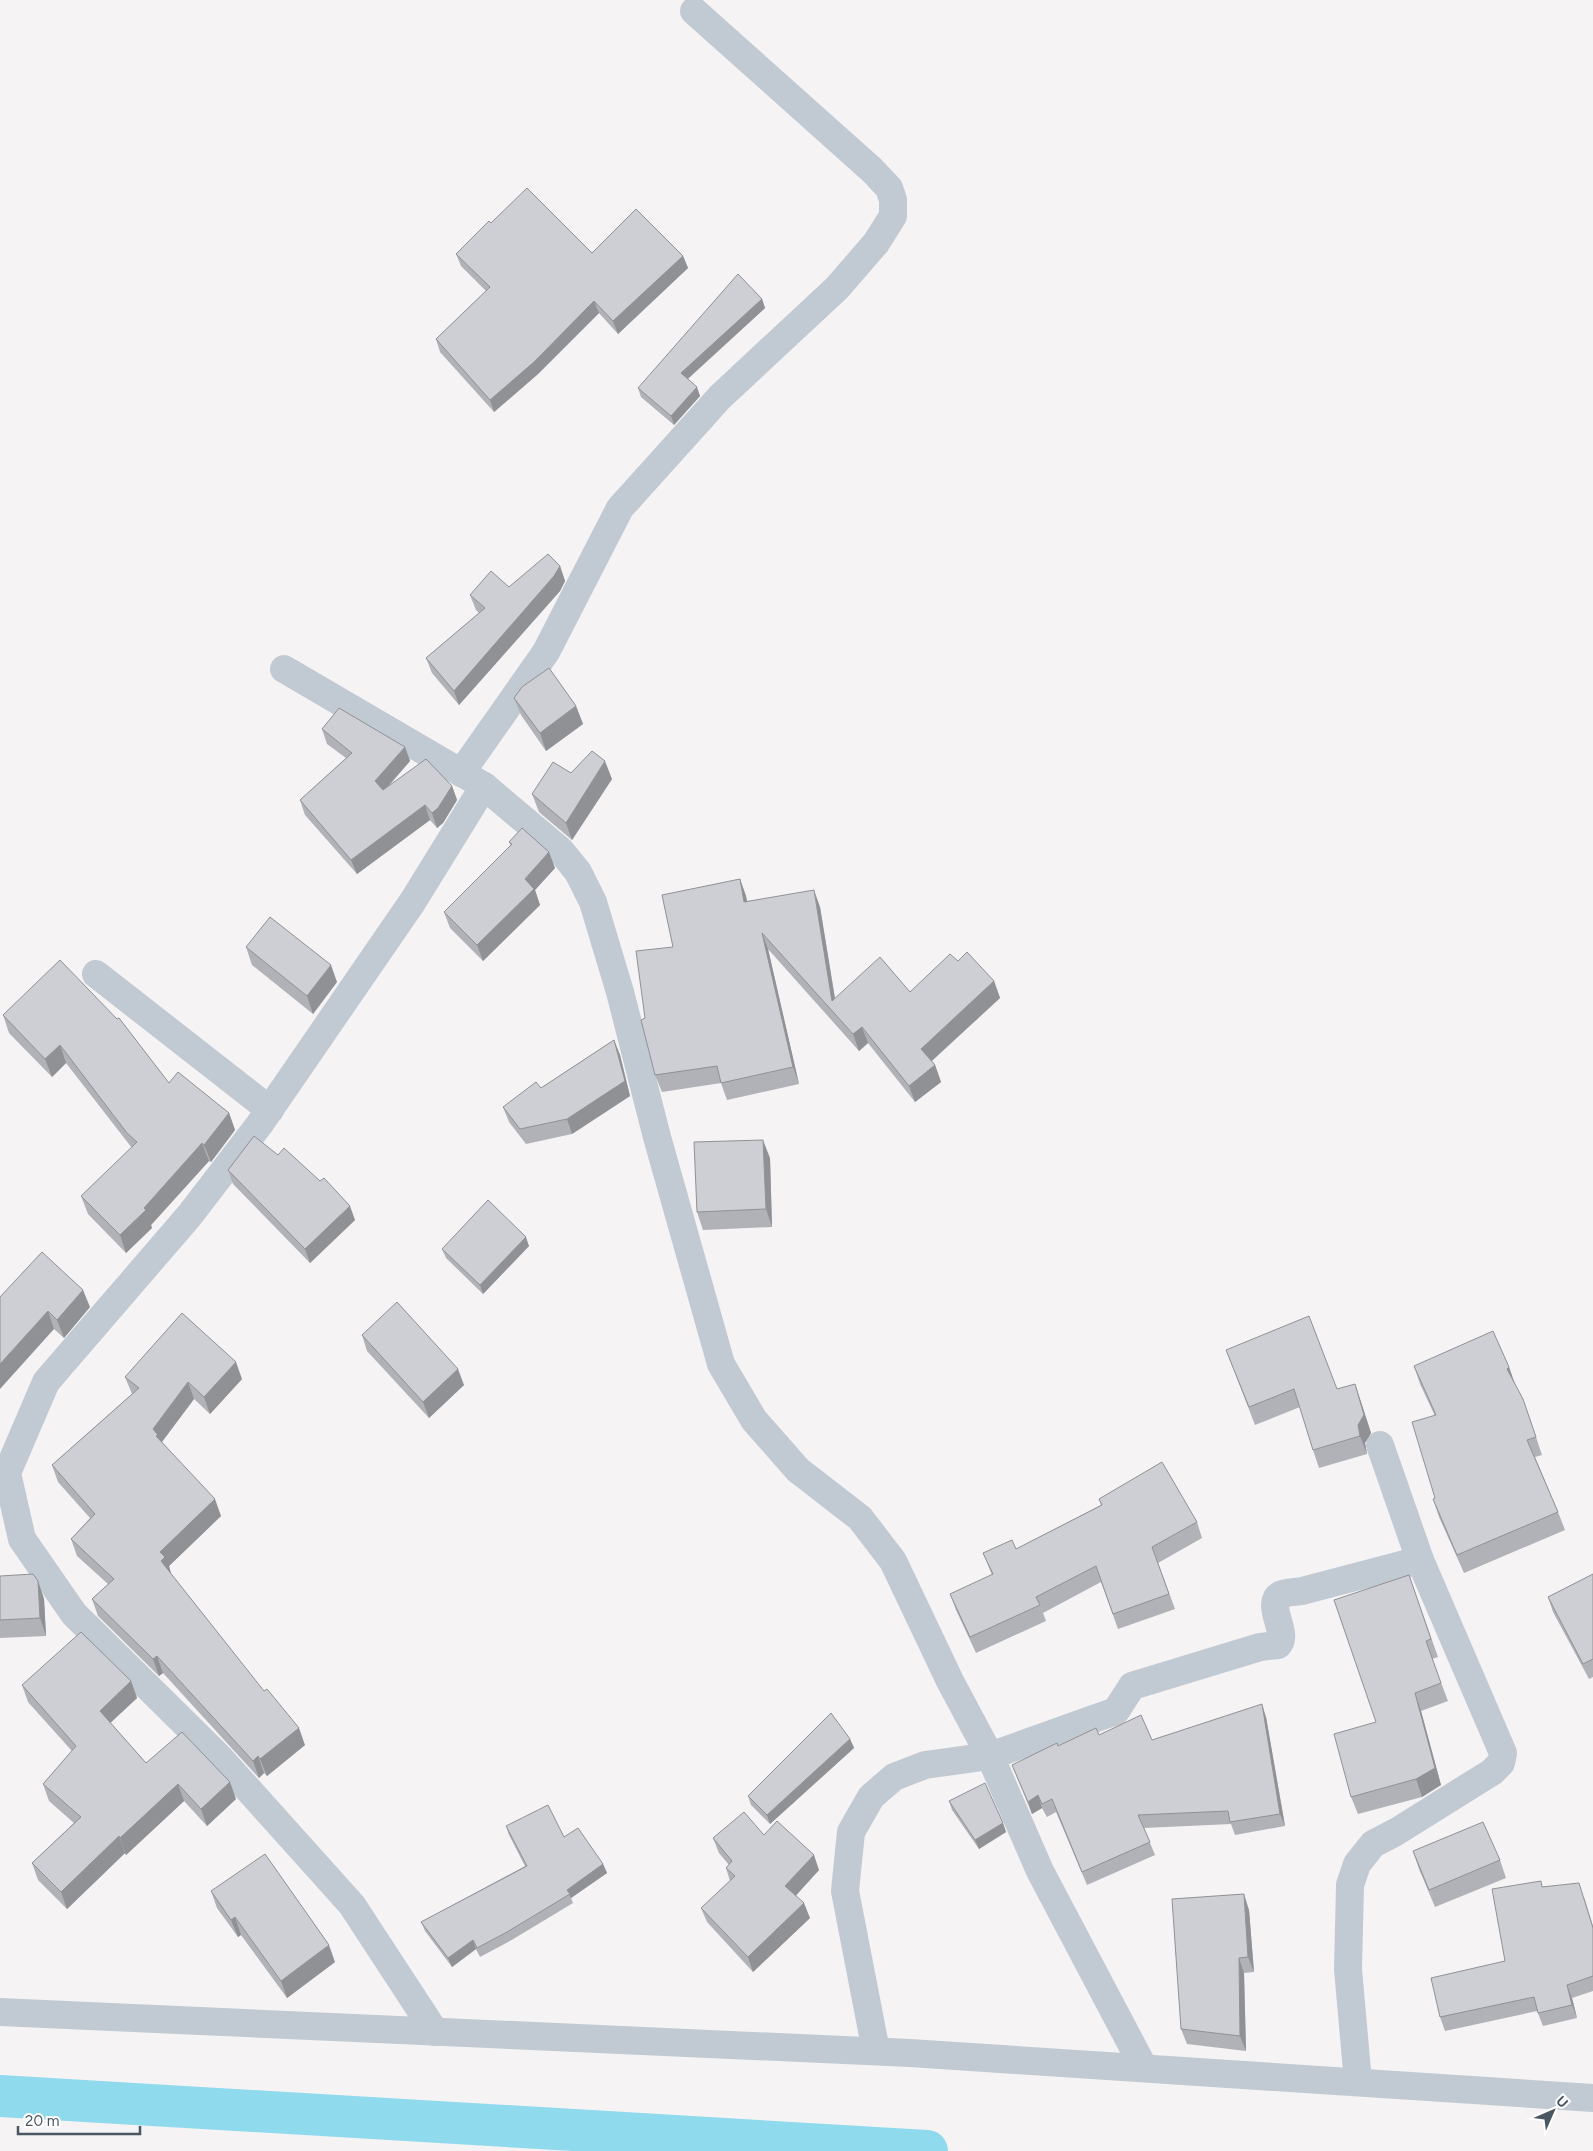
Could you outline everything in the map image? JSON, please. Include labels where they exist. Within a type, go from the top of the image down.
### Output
[{"type":"street","points":[[434,2032],[352,1905],[220,1758],[74,1614],[22,1539],[7,1473],[46,1382],[189,1216],[270,1110],[414,901],[472,780],[546,652],[620,508],[720,397],[837,288],[876,243],[893,216],[893,200],[889,188],[872,170],[694,11]]},
{"type":"street","points":[[284,669],[472,780],[561,850],[578,872],[593,902],[620,992],[721,1364],[754,1420],[798,1470],[860,1518],[893,1561],[950,1681],[990,1756],[1040,1871],[1144,2068]]},
{"type":"street","points":[[96,974],[270,1110]]},
{"type":"street","points":[[1358,2082],[1348,1970],[1350,1885],[1356,1864],[1373,1844],[1396,1832],[1492,1772],[1501,1763],[1503,1753],[1420,1560],[1380,1445]]},
{"type":"street","points":[[876,2051],[845,1891],[851,1832],[871,1797],[894,1778],[925,1765],[990,1756],[1116,1711],[1132,1686],[1260,1647],[1278,1645],[1282,1639],[1275,1606],[1277,1599],[1282,1594],[1302,1591],[1420,1560]]},
{"type":"street","points":[[0,2012],[876,2051],[1593,2098]]},
{"type":"building","points":[[527,188],[592,253],[636,209],[683,256],[613,321],[594,301],[534,362],[490,400],[436,339],[490,287],[456,254],[489,221],[491,223]]},
{"type":"building","points":[[738,274],[762,299],[681,373],[697,387],[671,416],[638,388]]},
{"type":"building","points":[[548,554],[560,566],[554,576],[454,691],[426,658],[485,608],[470,595],[491,571],[509,587]]},
{"type":"building","points":[[549,668],[576,706],[540,733],[514,698],[522,687]]},
{"type":"building","points":[[339,708],[405,747],[375,781],[383,790],[426,759],[452,786],[438,808],[432,813],[425,805],[351,860],[300,800],[352,753],[322,729]]},
{"type":"building","points":[[592,751],[605,761],[566,823],[532,794],[553,762],[571,773]]},
{"type":"building","points":[[522,828],[549,852],[525,879],[534,889],[477,945],[444,912],[512,844],[509,842]]},
{"type":"building","points":[[740,879],[744,902],[814,890],[832,1001],[880,957],[910,992],[950,954],[958,961],[967,952],[994,981],[921,1049],[935,1065],[909,1086],[862,1027],[853,1034],[762,933],[793,1067],[721,1083],[717,1066],[655,1075],[641,1020],[645,1018],[636,951],[673,947],[662,895]]},
{"type":"building","points":[[270,917],[331,965],[307,996],[246,947]]},
{"type":"building","points":[[60,960],[117,1019],[119,1018],[169,1083],[178,1072],[229,1113],[204,1145],[202,1143],[144,1208],[146,1210],[120,1235],[81,1196],[137,1142],[127,1133],[60,1045],[45,1059],[3,1015]]},
{"type":"building","points":[[614,1040],[625,1081],[567,1119],[520,1129],[503,1107],[536,1082],[541,1088]]},
{"type":"building","points":[[254,1136],[278,1155],[284,1148],[320,1181],[324,1178],[350,1206],[305,1249],[228,1170]]},
{"type":"building","points":[[763,1140],[766,1209],[697,1212],[694,1142]]},
{"type":"building","points":[[488,1200],[526,1237],[480,1285],[442,1249]]},
{"type":"building","points":[[42,1252],[83,1290],[57,1320],[48,1311],[0,1364],[0,1297]]},
{"type":"building","points":[[397,1302],[458,1369],[423,1402],[362,1335]]},
{"type":"building","points":[[182,1313],[236,1362],[204,1397],[188,1382],[153,1429],[158,1435],[156,1436],[215,1499],[160,1552],[165,1557],[161,1561],[264,1691],[267,1689],[299,1728],[260,1759],[258,1756],[253,1761],[157,1656],[153,1659],[92,1599],[114,1579],[71,1539],[95,1514],[52,1465],[139,1388],[125,1377]]},
{"type":"building","points":[[1309,1316],[1337,1389],[1355,1384],[1364,1415],[1358,1425],[1360,1436],[1313,1450],[1294,1389],[1249,1407],[1226,1350]]},
{"type":"building","points":[[1493,1331],[1509,1367],[1507,1369],[1523,1399],[1536,1437],[1527,1440],[1558,1512],[1457,1555],[1433,1499],[1435,1498],[1412,1422],[1436,1415],[1414,1366]]},
{"type":"building","points":[[1162,1462],[1197,1522],[1152,1547],[1169,1594],[1113,1614],[1096,1566],[1036,1597],[1040,1605],[970,1637],[950,1594],[993,1574],[983,1553],[1012,1540],[1016,1549],[1102,1505],[1099,1499]]},
{"type":"building","points":[[33,1574],[38,1581],[40,1618],[0,1620],[0,1576]]},
{"type":"building","points":[[1593,1574],[1593,1659],[1583,1664],[1548,1597]]},
{"type":"building","points":[[1409,1575],[1431,1639],[1426,1641],[1441,1683],[1415,1693],[1435,1768],[1416,1779],[1351,1797],[1334,1734],[1376,1722],[1334,1600]]},
{"type":"building","points":[[81,1632],[131,1681],[100,1711],[146,1763],[182,1732],[230,1782],[201,1809],[178,1784],[120,1838],[119,1836],[61,1892],[32,1863],[81,1817],[43,1784],[76,1746],[22,1685]]},
{"type":"building","points":[[1262,1704],[1280,1814],[1230,1822],[1228,1811],[1138,1815],[1150,1842],[1082,1872],[1052,1799],[1042,1804],[1038,1795],[1028,1802],[1012,1765],[1057,1743],[1058,1746],[1096,1728],[1099,1735],[1141,1715],[1152,1740]]},
{"type":"building","points":[[831,1713],[850,1739],[767,1815],[748,1796]]},
{"type":"building","points":[[985,1783],[1003,1823],[975,1840],[949,1801]]},
{"type":"building","points":[[548,1805],[564,1837],[578,1828],[603,1864],[567,1890],[570,1894],[477,1948],[473,1940],[448,1958],[421,1922],[527,1866],[506,1826]]},
{"type":"building","points":[[744,1812],[764,1835],[777,1821],[814,1855],[785,1886],[804,1903],[748,1957],[701,1908],[735,1876],[726,1868],[732,1861],[713,1838]]},
{"type":"building","points":[[1483,1822],[1500,1860],[1429,1890],[1413,1851]]},
{"type":"building","points":[[265,1854],[329,1945],[281,1981],[235,1917],[231,1920],[211,1891]]},
{"type":"building","points":[[1541,1881],[1542,1887],[1579,1883],[1593,1928],[1593,1976],[1567,1985],[1572,2005],[1538,2013],[1534,1997],[1440,2017],[1431,1978],[1505,1961],[1492,1889]]},
{"type":"building","points":[[1244,1894],[1248,1957],[1239,1958],[1240,2036],[1181,2029],[1172,1899]]},
{"type":"waterway","points":[[0,2096],[927,2151]]}]
